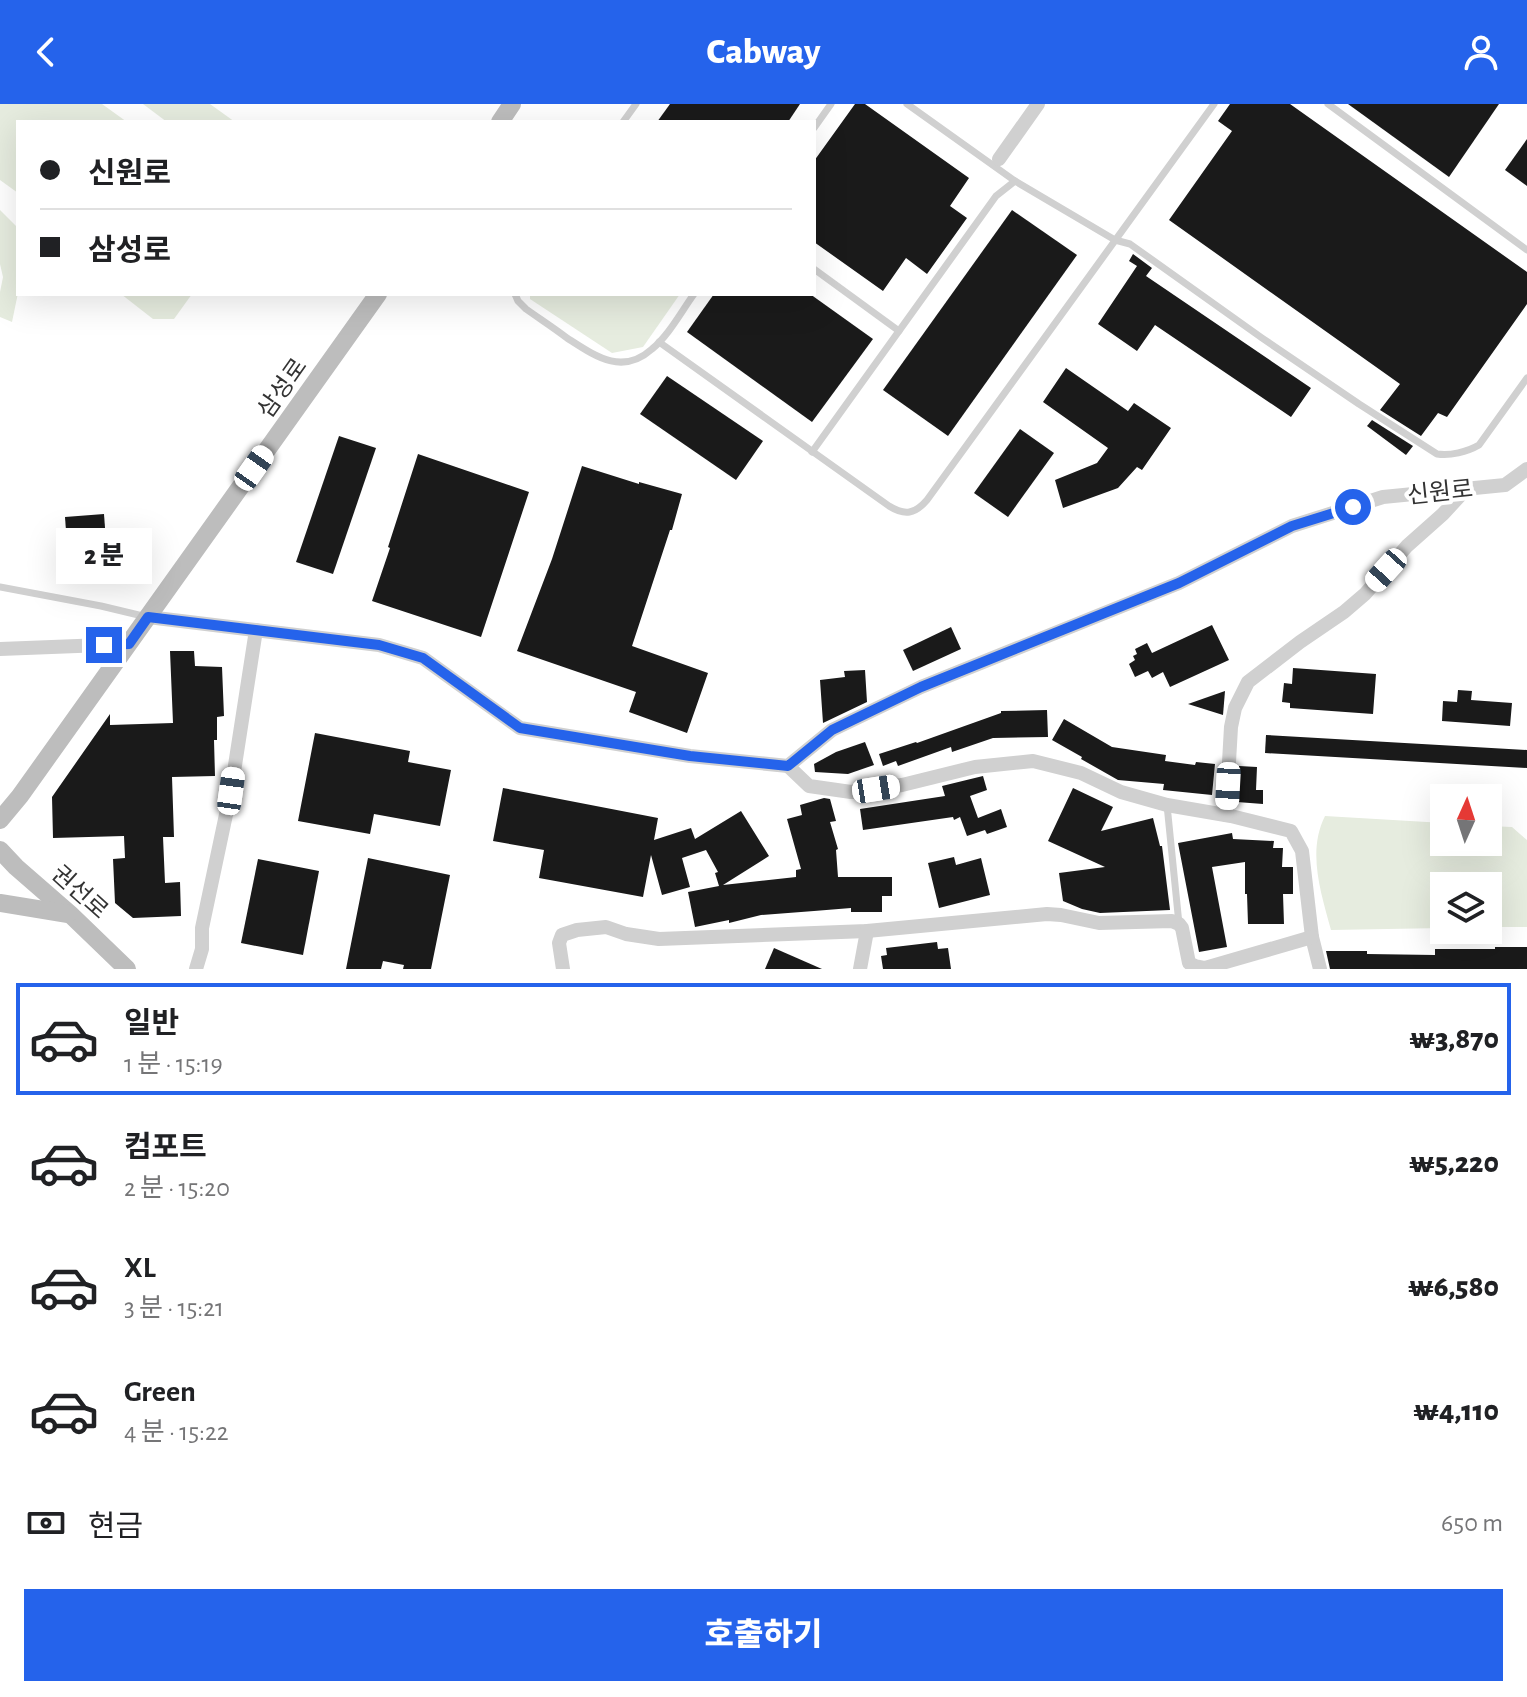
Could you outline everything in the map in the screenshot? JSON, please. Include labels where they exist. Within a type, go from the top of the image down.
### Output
[{"type":"street","points":[[1028,104],[996,156],[1038,104]]},
{"type":"street","name":"삼성로","points":[[0,820],[377,296]]},
{"type":"street","name":"신원로","points":[[788,766],[832,730],[921,687],[1179,583],[1292,526],[1383,497],[1505,485],[1527,469]]},
{"type":"street","points":[[1226,815],[1231,727],[1235,708],[1248,682],[1365,594],[1407,546],[1466,489]]},
{"type":"street","points":[[148,617],[379,645],[423,658],[520,728],[690,756],[788,766],[809,786],[851,792],[902,785],[975,767],[1033,761],[1081,773],[1121,792],[1167,805],[1291,831],[1302,851],[1312,937],[1320,969]]},
{"type":"street","points":[[196,969],[231,791],[256,630]]},
{"type":"street","points":[[0,649],[129,644]]},
{"type":"street","name":"권선로","points":[[0,850],[127,969]]},
{"type":"street","points":[[0,903],[70,914]]},
{"type":"street","points":[[563,969],[559,943],[562,935],[606,927],[626,934],[659,939],[867,931],[1047,914],[1099,923],[1172,921],[1179,924],[1189,963],[1205,968],[1312,937]]},
{"type":"street","points":[[860,969],[867,931]]},
{"type":"lane","points":[[816,125],[831,104]]},
{"type":"lane","points":[[907,104],[1015,181],[1115,240],[1130,244],[1275,347],[1437,454],[1466,451],[1479,445],[1527,378]]},
{"type":"lane","points":[[659,342],[895,510],[907,513],[917,510],[1214,104]]},
{"type":"lane","points":[[1328,104],[1527,250]]},
{"type":"lane","points":[[812,452],[996,196],[1015,181]]},
{"type":"lane","points":[[816,270],[899,331]]},
{"type":"lane","points":[[516,296],[526,309],[590,353],[608,361],[624,363],[647,353],[659,342],[693,296]]},
{"type":"lane","points":[[0,587],[148,617]]},
{"type":"lane","points":[[1167,805],[1179,924]]},
{"type":"shaded area","points":[[0,104],[102,104],[124,120],[16,120],[16,192],[0,180]]},
{"type":"shaded area","points":[[143,104],[210,104],[232,120],[164,120]]},
{"type":"shaded area","points":[[0,210],[16,226],[17,296],[12,322],[0,317],[3,277],[0,264]]},
{"type":"shaded area","points":[[124,296],[191,296],[174,319],[153,319]]},
{"type":"shaded area","points":[[530,296],[679,296],[643,347],[612,353],[530,299]]},
{"type":"shaded area","points":[[1325,816],[1430,822],[1430,856],[1502,856],[1502,827],[1512,827],[1527,840],[1527,927],[1502,927],[1502,872],[1430,872],[1430,928],[1331,930],[1316,858]]},
{"type":"building","points":[[670,104],[800,104],[789,120],[658,120]]},
{"type":"building","points":[[855,104],[865,104],[969,178],[950,206],[967,218],[927,274],[906,258],[883,291],[816,243],[816,158]]},
{"type":"building","points":[[1230,104],[1290,104],[1527,272],[1527,304],[1447,417],[1438,413],[1421,436],[1380,410],[1400,384],[1169,220],[1232,131],[1218,121]]},
{"type":"building","points":[[1348,104],[1499,104],[1449,177]]},
{"type":"building","points":[[1527,139],[1527,186],[1505,170]]},
{"type":"building","points":[[1012,210],[1077,255],[948,436],[883,390]]},
{"type":"building","points":[[1133,254],[1152,268],[1146,276],[1311,388],[1291,417],[1155,325],[1137,351],[1098,324],[1137,266],[1129,261]]},
{"type":"building","points":[[713,296],[813,296],[873,339],[812,422],[687,332]]},
{"type":"building","points":[[1066,368],[1128,411],[1134,403],[1171,428],[1142,470],[1137,467],[1118,488],[1063,508],[1055,480],[1097,463],[1108,448],[1043,402]]},
{"type":"building","points":[[667,376],[763,441],[736,480],[640,414]]},
{"type":"building","points":[[1372,420],[1413,446],[1406,455],[1367,426]]},
{"type":"building","points":[[1020,429],[1054,453],[1008,517],[974,493]]},
{"type":"building","points":[[339,436],[376,448],[333,574],[296,562]]},
{"type":"building","points":[[418,454],[529,492],[481,637],[372,601]]},
{"type":"building","points":[[582,466],[682,494],[632,646],[708,673],[687,733],[629,712],[636,692],[517,651],[552,559]]},
{"type":"building","points":[[104,514],[108,569],[69,572],[65,517]]},
{"type":"building","points":[[1212,625],[1229,660],[1170,687],[1163,672],[1152,678],[1148,671],[1135,677],[1129,664],[1135,660],[1135,649],[1147,643],[1152,653]]},
{"type":"building","points":[[951,627],[961,649],[913,671],[903,650]]},
{"type":"building","points":[[170,651],[194,651],[195,666],[222,667],[224,716],[217,717],[215,776],[172,777],[174,837],[163,837],[165,883],[180,882],[181,916],[133,918],[115,903],[113,859],[125,858],[124,836],[53,838],[52,797],[110,714],[110,725],[173,723]]},
{"type":"building","points":[[1293,668],[1376,674],[1373,714],[1290,708],[1290,703],[1282,702],[1284,683],[1292,684]]},
{"type":"building","points":[[865,670],[867,702],[823,723],[820,680],[845,677],[844,671]]},
{"type":"building","points":[[1458,690],[1472,691],[1471,700],[1512,703],[1510,726],[1442,721],[1443,701],[1457,702]]},
{"type":"building","points":[[1225,691],[1223,715],[1188,704]]},
{"type":"building","points":[[1047,710],[1048,737],[993,738],[952,752],[951,747],[898,766],[896,761],[883,766],[879,754],[1001,711]]},
{"type":"building","points":[[1064,719],[1112,747],[1166,755],[1165,761],[1215,764],[1212,795],[1163,790],[1164,784],[1118,780],[1052,740]]},
{"type":"building","points":[[315,733],[410,751],[408,762],[451,770],[440,826],[374,814],[370,834],[298,821]]},
{"type":"building","points":[[1266,735],[1527,750],[1527,768],[1265,753]]},
{"type":"building","points":[[865,742],[874,765],[848,774],[815,772],[814,764]]},
{"type":"building","points":[[1239,766],[1257,767],[1256,790],[1263,790],[1263,804],[1237,802]]},
{"type":"building","points":[[983,776],[987,790],[970,796],[978,818],[1001,809],[1007,827],[987,834],[985,830],[967,836],[960,817],[954,820],[953,817],[863,830],[860,809],[945,796],[942,786]]},
{"type":"building","points":[[503,788],[658,818],[654,840],[691,828],[695,839],[741,811],[769,856],[723,885],[796,877],[796,870],[801,869],[787,819],[802,815],[800,805],[830,799],[836,821],[830,822],[838,849],[838,877],[892,877],[892,896],[882,896],[882,912],[851,912],[851,908],[761,915],[695,927],[688,892],[719,886],[715,873],[718,872],[706,850],[682,858],[690,887],[662,895],[651,855],[643,897],[539,878],[544,850],[493,841]]},
{"type":"building","points":[[1073,788],[1113,807],[1101,831],[1153,818],[1162,846],[1170,910],[1100,913],[1063,901],[1059,873],[1105,867],[1048,841]]},
{"type":"building","points":[[1232,833],[1233,839],[1274,841],[1273,848],[1283,848],[1282,867],[1293,867],[1293,894],[1283,894],[1284,924],[1248,924],[1245,862],[1212,867],[1227,947],[1199,952],[1178,843]]},
{"type":"building","points":[[954,857],[956,865],[981,858],[990,895],[939,908],[928,863]]},
{"type":"building","points":[[368,858],[450,875],[431,969],[403,969],[404,965],[383,961],[381,969],[346,969]]},
{"type":"building","points":[[258,859],[319,871],[303,955],[241,943]]},
{"type":"building","points":[[937,942],[938,949],[948,948],[951,969],[883,969],[881,956],[887,955],[886,948]]},
{"type":"building","points":[[1527,947],[1527,969],[1330,969],[1326,951],[1435,955],[1435,949]]},
{"type":"building","points":[[774,948],[822,969],[765,969]]},
{"type":"route","points":[[104,645],[129,644],[148,617],[379,645],[423,658],[520,728],[690,756],[788,766],[832,730],[921,687],[1179,583],[1292,526],[1353,507]]}]
